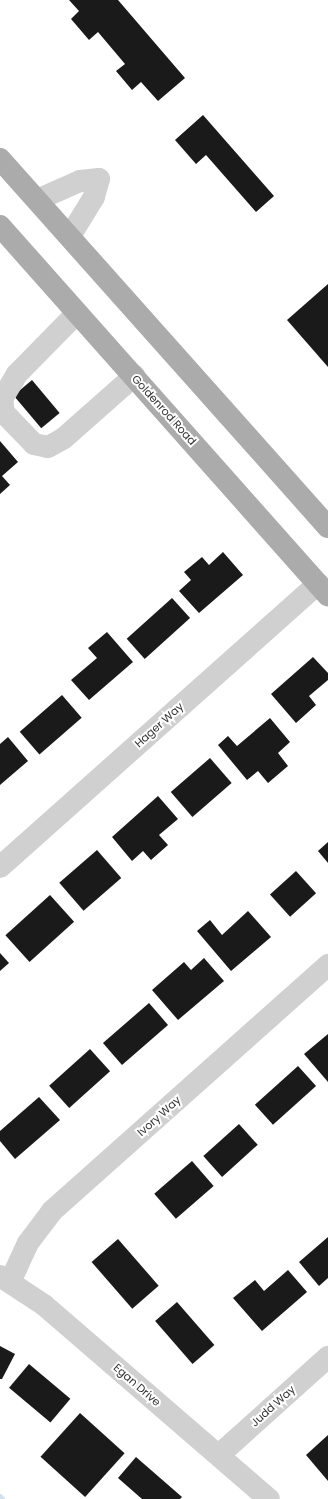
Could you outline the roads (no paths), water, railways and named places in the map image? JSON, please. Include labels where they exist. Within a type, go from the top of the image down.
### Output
[{"type":"main road","points":[[0,159],[328,527]]},
{"type":"main road","name":"Goldenrod Road","points":[[0,226],[323,589]]},
{"type":"street","points":[[37,200],[80,181],[101,177],[94,197],[70,236]]},
{"type":"street","points":[[77,313],[16,374],[2,398],[4,414],[34,444],[48,447],[64,438],[134,376]]},
{"type":"street","name":"Hager Way","points":[[0,867],[323,589]]},
{"type":"street","name":"Ivory Way","points":[[5,1279],[28,1243],[52,1211],[328,965]]},
{"type":"street","name":"Egan Drive","points":[[5,1279],[44,1305],[270,1499]]},
{"type":"street","name":"Judd Way","points":[[219,1455],[328,1357]]}]
